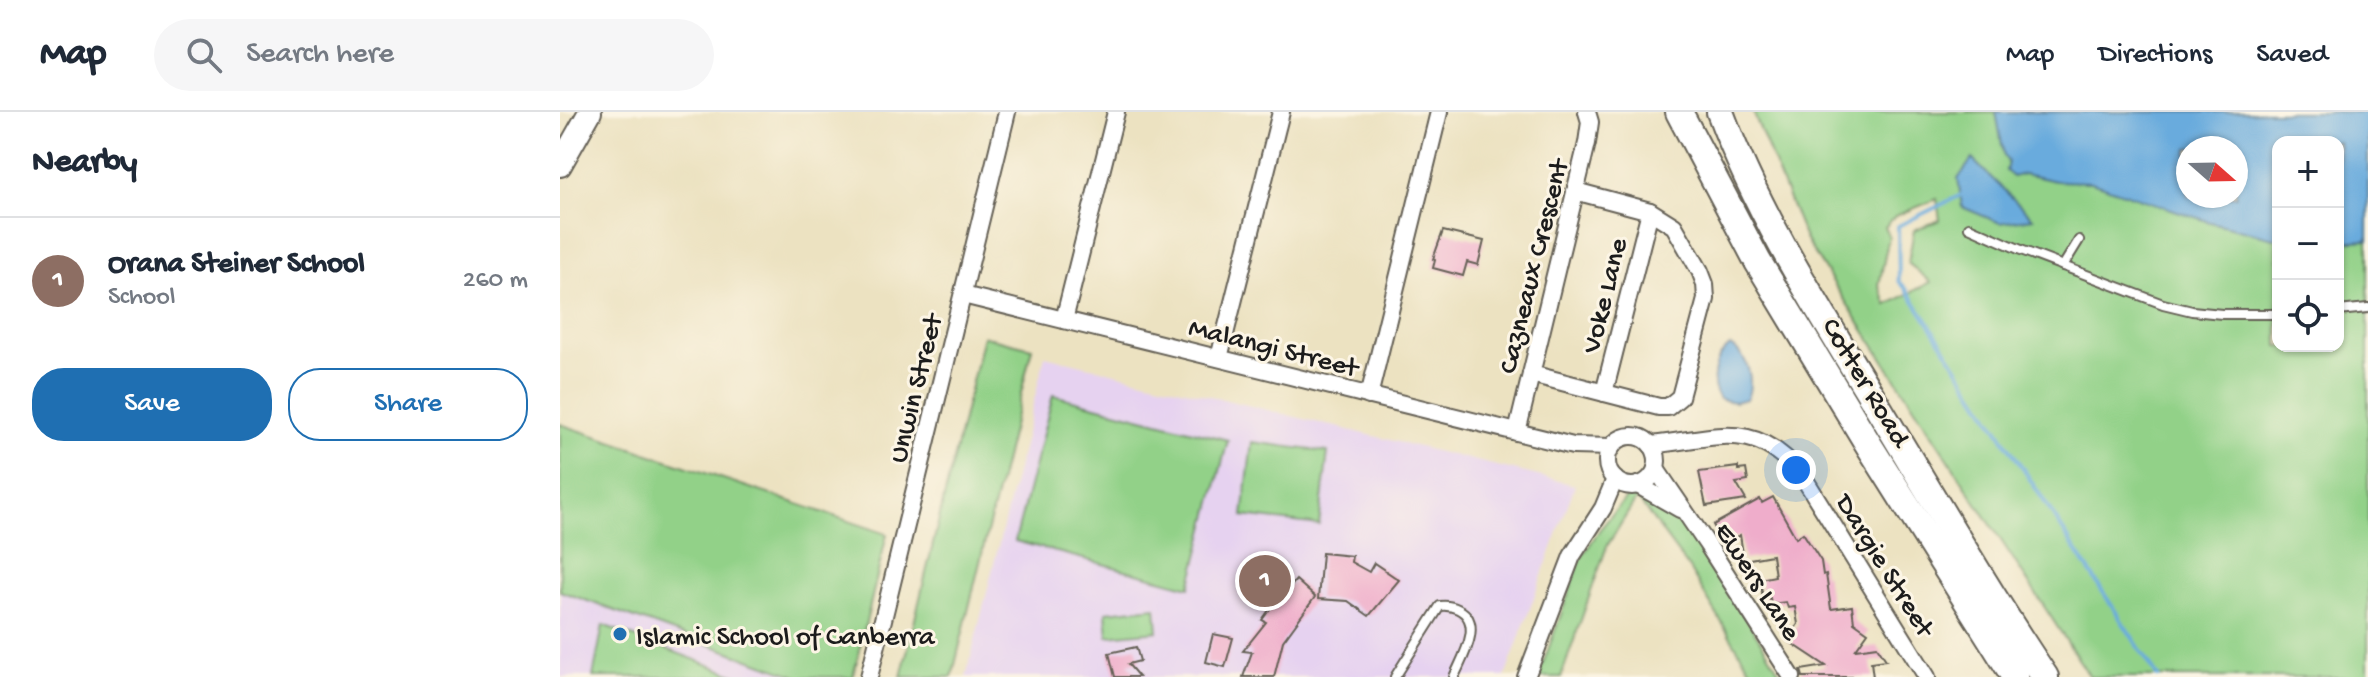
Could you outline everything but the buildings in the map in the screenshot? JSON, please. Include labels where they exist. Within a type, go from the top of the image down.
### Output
[{"type":"main road","points":[[560,165],[590,112]]},
{"type":"main road","name":"Cotter Road","points":[[1679,112],[1758,262],[2015,677]]},
{"type":"main road","name":"Cotter Road","points":[[1720,112],[1731,142],[1782,248],[2045,677]]},
{"type":"street","name":"Unwin Street","points":[[869,677],[1007,112]]},
{"type":"street","points":[[1064,320],[1116,112]]},
{"type":"street","points":[[1219,358],[1281,112]]},
{"type":"street","points":[[1369,396],[1439,112]]},
{"type":"street","name":"Cazneaux Crescent","points":[[1517,432],[1587,143],[1590,122],[1587,112]]},
{"type":"street","points":[[1531,374],[1668,407],[1680,397],[1706,299],[1700,271],[1674,226],[1650,211],[1575,191]]},
{"type":"street","name":"Voke Lane","points":[[1604,393],[1650,211]]},
{"type":"street","name":"Malangi Street","points":[[963,295],[1573,446],[1612,447]]},
{"type":"street","points":[[1631,436],[1639,437],[1655,458],[1652,476],[1622,479],[1607,459],[1617,441],[1631,436]]},
{"type":"street","name":"Dargie Street","points":[[1655,458],[1676,443],[1698,436],[1738,436],[1765,443],[1789,459],[1804,478],[1927,677]]},
{"type":"street","name":"Malangi Street","points":[[1573,446],[1622,479]]},
{"type":"street","name":"Ewers Lane","points":[[1655,458],[1684,512],[1792,677]]},
{"type":"street","points":[[1526,677],[1572,556],[1622,479]]},
{"type":"street","name":"Ewers Lane","points":[[1622,479],[1684,512]]},
{"type":"lane","points":[[1969,227],[2163,304],[2222,314],[2272,314]]},
{"type":"lane","points":[[2063,266],[2079,240]]},
{"type":"lane","points":[[2344,310],[2368,308]]},
{"type":"lane","points":[[1395,677],[1436,610],[1446,605],[1464,613],[1472,626],[1454,677]]},
{"type":"shaded area","points":[[1045,356],[1575,485],[1505,677],[966,677]]},
{"type":"shaded area","name":"Islamic School of Canberra","points":[[560,591],[799,677],[560,677]]},
{"type":"green space","points":[[1753,112],[2368,112],[2368,677],[2090,677],[1805,239]],"holes":[[[1937,199],[1940,220],[1914,230],[1908,263],[1931,282],[1887,305],[1879,285],[1889,236],[1885,227],[1895,216]]]},
{"type":"green space","points":[[983,336],[1032,348],[952,677],[901,677]]},
{"type":"green space","points":[[1053,395],[1228,440],[1190,587],[1015,541]]},
{"type":"green space","points":[[560,424],[887,534],[853,677],[799,677],[560,591]]},
{"type":"green space","points":[[1252,442],[1328,452],[1319,525],[1243,516]]},
{"type":"green space","points":[[1631,492],[1646,493],[1670,511],[1705,553],[1783,677],[1755,677],[1688,567],[1637,498],[1607,546],[1561,677],[1538,677],[1582,557],[1600,529]]},
{"type":"green space","points":[[1156,607],[1158,631],[1108,636],[1106,612]]},
{"type":"green space","points":[[603,625],[741,677],[593,677]]},
{"type":"water","points":[[1996,112],[2368,112],[2368,240],[2344,242],[2344,136],[2272,136],[2272,238],[2210,222],[2091,182],[2056,181],[2024,174],[2013,177],[2006,171],[2008,162],[2004,156]]},
{"type":"water","points":[[1972,159],[2033,218],[2000,223],[1962,207],[1958,179]]},
{"type":"water","points":[[1730,346],[1746,362],[1750,377],[1747,399],[1734,402],[1720,399],[1714,386],[1714,371],[1720,357]]},
{"type":"waterway","points":[[1961,195],[1898,226],[1899,281],[2158,677]]},
{"type":"place","name":"Orana Steiner School","points":[[1265,581]]},
{"type":"place","name":"Islamic School of Canberra","points":[[620,634]]}]
